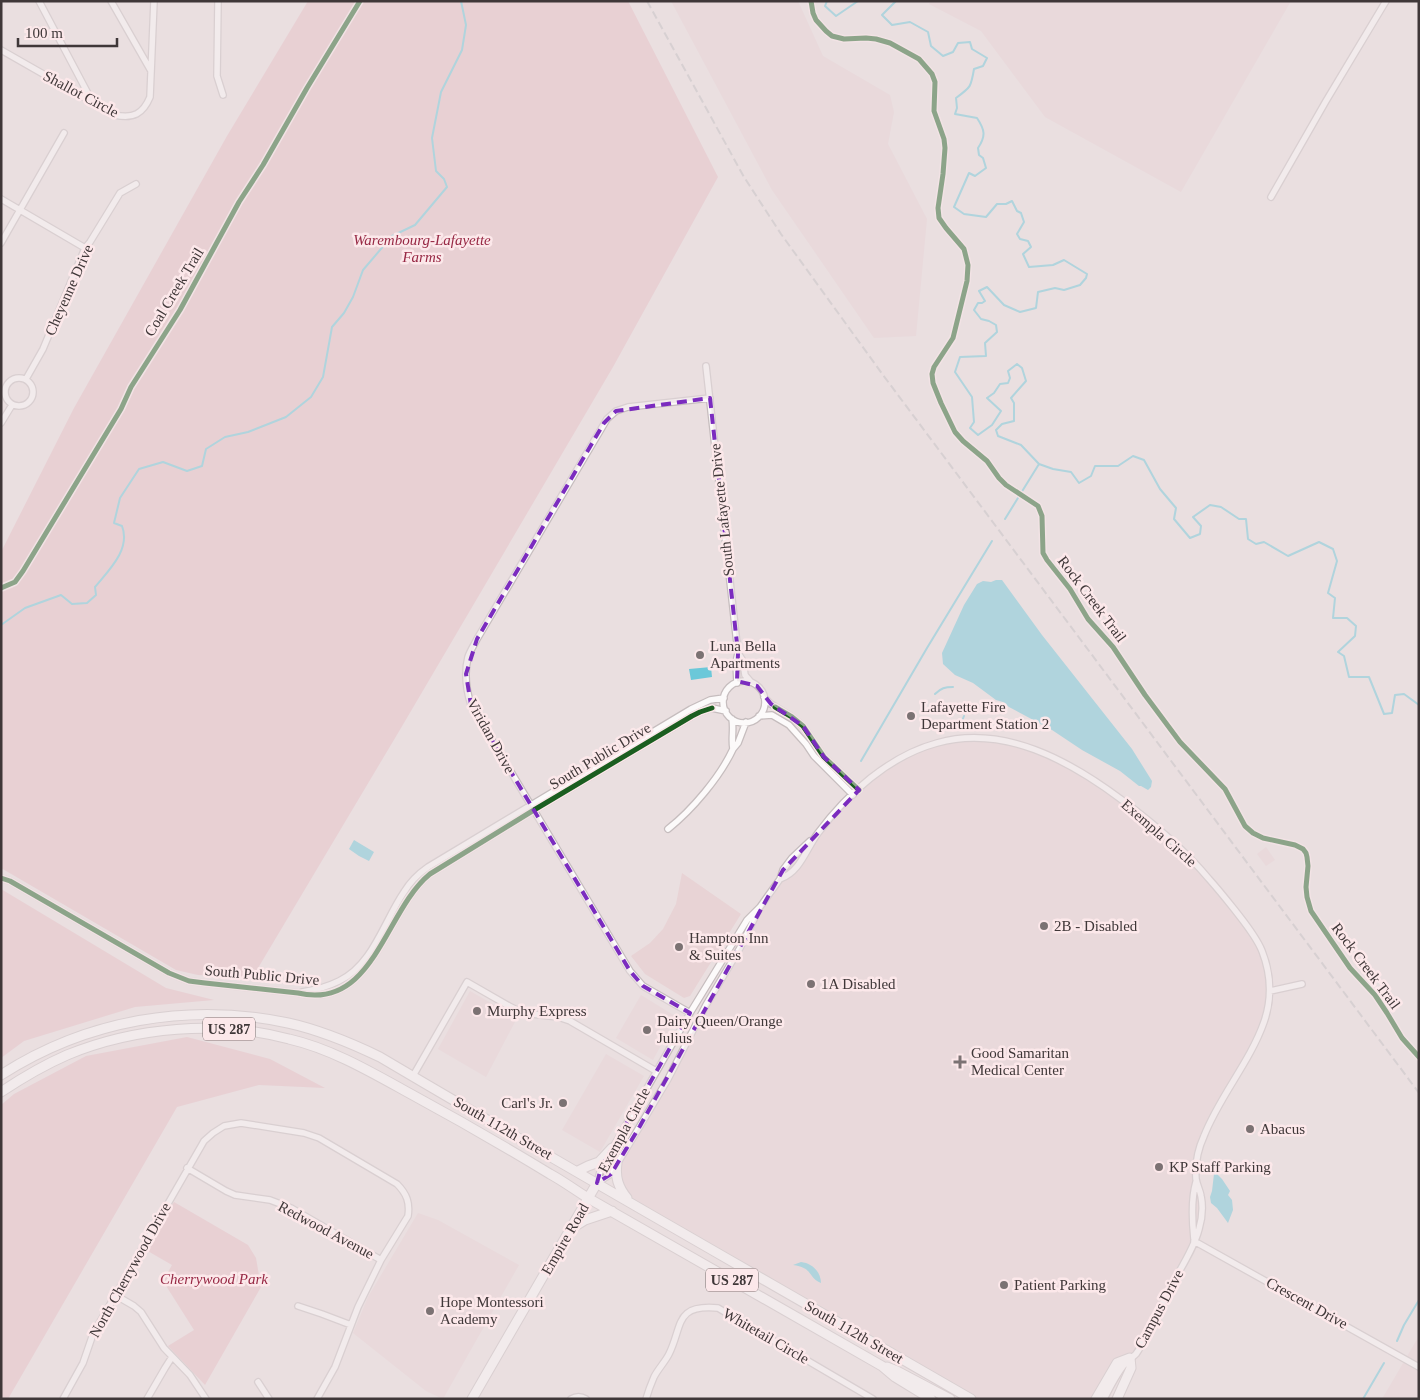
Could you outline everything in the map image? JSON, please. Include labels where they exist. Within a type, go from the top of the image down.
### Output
[{"type":"main road","name":"South 112th Street","points":[[1,1075],[79,1036],[122,1023],[168,1016],[208,1015],[263,1018],[320,1032],[358,1046],[380,1057],[971,1399]]},
{"type":"main road","name":"South 112th Street","points":[[1,1092],[35,1071],[69,1054],[128,1037],[162,1031],[205,1029],[243,1031],[291,1039],[318,1048],[367,1070],[882,1366],[895,1377],[931,1399]]},
{"type":"main road","points":[[578,1171],[599,1162],[612,1148]]},
{"type":"main road","points":[[618,1163],[616,1175],[618,1183],[631,1202]]},
{"type":"main road","name":"Empire Road","points":[[472,1399],[597,1183]]},
{"type":"main road","points":[[570,1230],[585,1220],[612,1211]]},
{"type":"main road","points":[[1096,1399],[1117,1363],[1130,1358],[1131,1368],[1117,1399]]},
{"type":"main road","points":[[882,1366],[897,1371],[950,1399]]},
{"type":"street","points":[[39,1],[93,103]]},
{"type":"street","points":[[111,1],[152,73]]},
{"type":"street","name":"Shallot Circle","points":[[1,50],[115,115],[132,116],[141,112],[147,106],[150,97],[154,1]]},
{"type":"street","points":[[218,1],[217,76],[223,95]]},
{"type":"street","points":[[1271,197],[1386,1]]},
{"type":"street","points":[[1,243],[64,133]]},
{"type":"street","name":"Cheyenne Drive","points":[[26,379],[43,349],[85,248],[120,192],[136,184]]},
{"type":"street","points":[[1,199],[85,248]]},
{"type":"street","name":"South Lafayette Drive","points":[[706,366],[738,654],[736,662],[737,683]]},
{"type":"street","points":[[18,377],[26,379],[34,389],[33,397],[24,406],[12,404],[5,395],[4,382],[18,377]]},
{"type":"street","name":"Viridan Drive","points":[[690,1014],[643,986],[633,975],[471,705],[467,691],[466,674],[468,657],[494,608],[607,418],[616,411],[628,408],[710,398]]},
{"type":"street","points":[[1,424],[12,404]]},
{"type":"street","name":"South Lafayette Drive","points":[[738,654],[743,661],[745,675],[751,682]]},
{"type":"street","points":[[733,749],[734,727],[732,719],[726,711],[724,698],[729,688],[737,683],[751,682],[759,688],[771,704],[803,726],[824,757],[859,790]]},
{"type":"street","points":[[732,719],[738,722],[754,720],[759,716],[764,707],[764,697]]},
{"type":"street","name":"South Public Drive","points":[[1,878],[10,881],[180,978],[205,983],[308,995],[323,994],[340,989],[363,971],[373,959],[407,900],[420,882],[437,869],[532,807],[690,709],[710,700],[724,698]]},
{"type":"street","name":"South Public Drive","points":[[532,807],[700,712],[712,708],[726,711]]},
{"type":"street","points":[[759,716],[772,715],[789,725],[814,756],[853,795]]},
{"type":"street","points":[[668,829],[693,805],[714,780],[738,744],[746,722]]},
{"type":"street","name":"Exempla Circle","points":[[597,1183],[601,1168],[612,1148],[747,920],[760,907],[780,879],[790,876],[799,865],[816,836],[833,815],[878,773],[896,760],[925,747],[949,740],[986,738],[1012,742],[1059,759],[1093,779],[1133,808],[1182,850],[1209,878],[1245,923],[1261,949],[1268,967],[1270,981],[1267,1013],[1254,1045],[1204,1133],[1197,1157],[1196,1182],[1193,1193],[1194,1241]]},
{"type":"street","name":"Exempla Circle","points":[[597,1183],[611,1174],[668,1079],[706,1005],[740,948],[760,907]]},
{"type":"street","points":[[413,1076],[467,982],[523,1013],[558,1017],[570,1021],[656,1071]]},
{"type":"street","points":[[1270,991],[1302,984]]},
{"type":"street","name":"North Cherrywood Drive","points":[[63,1399],[83,1363],[93,1334],[204,1141],[213,1132],[229,1125],[241,1123],[304,1132],[319,1138],[398,1184],[408,1200],[408,1216],[381,1260],[358,1307],[335,1367],[317,1399]]},
{"type":"street","name":"Redwood Avenue","points":[[187,1168],[235,1195],[270,1200],[286,1206],[381,1260]]},
{"type":"street","name":"Campus Drive","points":[[1104,1399],[1124,1365],[1136,1354],[1152,1326],[1194,1241]]},
{"type":"street","name":"Crescent Drive","points":[[1194,1241],[1419,1367]]},
{"type":"street","points":[[115,1295],[141,1312],[164,1348],[190,1375],[206,1399]]},
{"type":"street","points":[[298,1306],[351,1325]]},
{"type":"street","name":"Whitetail Circle","points":[[646,1399],[655,1376],[669,1355],[678,1325],[684,1316],[691,1311],[704,1307],[718,1308],[873,1399]]},
{"type":"street","points":[[147,1399],[172,1357]]},
{"type":"street","points":[[258,1382],[269,1399]]},
{"type":"street","points":[[571,1399],[575,1397],[586,1399]]},
{"type":"highlighted area","points":[[710,398],[738,653],[737,681],[757,686],[771,704],[803,726],[824,757],[859,790],[783,870],[640,1126],[611,1174],[597,1183],[601,1168],[690,1013],[643,986],[630,971],[471,705],[466,674],[477,639],[604,423],[616,411]]},
{"type":"shaded area","points":[[671,1],[798,1],[823,56],[890,95],[894,112],[888,144],[927,219],[916,336],[874,338],[772,190]]},
{"type":"shaded area","points":[[931,1],[1291,1],[1181,192],[1045,117],[981,31],[929,4]]},
{"type":"shaded area","name":"Good Samaritan Medical Center","points":[[986,739],[1037,750],[1101,784],[1182,850],[1254,936],[1270,981],[1263,1025],[1204,1133],[1196,1171],[1201,1195],[1199,1230],[1152,1326],[1104,1399],[970,1399],[631,1202],[617,1183],[617,1163],[648,1113],[760,907],[780,879],[790,876],[816,836],[853,795],[896,760],[936,743]]},
{"type":"shaded area","points":[[1266,847],[1275,860],[1266,866],[1257,854]]},
{"type":"shaded area","points":[[682,873],[741,914],[690,996],[684,998],[645,974],[631,956],[650,943],[663,929],[676,904]]},
{"type":"shaded area","points":[[470,991],[517,1018],[486,1077],[438,1049]]},
{"type":"shaded area","points":[[641,995],[675,1016],[653,1060],[616,1038]]},
{"type":"shaded area","points":[[606,1054],[644,1076],[600,1152],[562,1130]]},
{"type":"shaded area","points":[[418,1213],[438,1220],[519,1265],[443,1399],[426,1391],[353,1333],[368,1297]]},
{"type":"shaded area","points":[[1419,1336],[1419,1399],[1382,1399]]},
{"type":"green space","name":"Warembourg-Lafayette Farms","points":[[308,1],[628,1],[718,177],[613,367],[252,978],[198,975],[176,970],[1,868],[1,552],[74,408],[227,136]]},
{"type":"green space","points":[[1,889],[166,988],[214,1000],[135,1007],[24,1041],[1,1058]]},
{"type":"green space","points":[[187,1037],[270,1059],[325,1088],[259,1085],[177,1107],[8,1399],[1,1399],[1,1105],[14,1094],[86,1056]]},
{"type":"green space","name":"Cherrywood Park","points":[[174,1202],[248,1245],[256,1258],[261,1287],[205,1385],[168,1346],[194,1330],[163,1281],[172,1265],[146,1250]]},
{"type":"water","points":[[1002,580],[1042,635],[1132,749],[1152,781],[1151,787],[1148,790],[1052,730],[1003,702],[996,700],[973,683],[955,675],[943,664],[942,653],[964,605],[977,584],[983,581],[991,582]]},
{"type":"water","points":[[711,667],[712,677],[691,680],[689,669]]},
{"type":"water","points":[[354,840],[374,852],[369,861],[349,849]]},
{"type":"water","points":[[1214,1174],[1217,1174],[1222,1179],[1230,1191],[1228,1195],[1232,1200],[1233,1210],[1228,1223],[1211,1203],[1210,1197]]},
{"type":"water","points":[[801,1262],[809,1264],[815,1269],[821,1279],[821,1283],[804,1268],[793,1265]]},
{"type":"waterway","points":[[1,625],[25,608],[61,595],[72,604],[87,603],[96,595],[95,587],[117,559],[124,543],[122,526],[114,523],[120,498],[139,469],[163,462],[187,471],[202,466],[206,449],[225,437],[248,432],[286,417],[311,397],[323,377],[332,327],[344,313],[353,297],[363,270],[392,236],[415,225],[447,187],[444,179],[436,171],[432,138],[441,92],[462,50],[466,25],[461,1]]},
{"type":"waterway","points":[[827,1],[825,6],[836,16],[858,1]]},
{"type":"waterway","points":[[896,1],[882,15],[892,25],[910,22],[928,32],[931,46],[943,56],[953,52],[958,43],[970,42],[972,49],[987,58],[983,66],[974,69],[969,86],[956,98],[957,108],[955,114],[977,118],[980,122],[983,136],[978,148],[979,155],[983,158],[986,168],[975,176],[969,173],[954,207],[964,214],[986,217],[997,204],[1006,204],[1012,201],[1017,211],[1021,213],[1024,222],[1017,234],[1020,239],[1028,241],[1031,247],[1023,254],[1029,267],[1053,265],[1064,260],[1087,274],[1080,285],[1064,290],[1055,288],[1038,292],[1036,308],[1020,312],[1004,305],[987,287],[979,291],[985,301],[978,303],[974,310],[981,319],[996,325],[997,332],[985,343],[986,356],[960,357],[955,372],[972,397],[974,422],[970,428],[978,435],[992,425],[1001,411],[987,398],[994,393],[1000,384],[1008,383],[1010,378],[1008,371],[1017,364],[1022,368],[1026,381],[1011,398],[1014,403],[1014,421],[1002,424],[996,430],[998,436],[1021,445],[1039,464],[1071,472],[1079,483],[1091,476],[1095,466],[1118,466],[1133,456],[1144,460],[1160,489],[1176,508],[1174,519],[1190,538],[1200,534],[1201,526],[1193,517],[1210,505],[1221,507],[1239,519],[1246,519],[1248,539],[1256,544],[1264,542],[1288,556],[1319,542],[1333,549],[1337,561],[1328,593],[1335,598],[1333,618],[1347,618],[1356,626],[1355,636],[1338,652],[1344,656],[1349,677],[1369,677],[1384,714],[1392,713],[1395,695],[1404,694],[1419,705]]},
{"type":"waterway","points":[[1005,519],[1039,464]]},
{"type":"waterway","points":[[861,761],[992,541]]},
{"type":"waterway","points":[[935,694],[943,688],[953,687]]},
{"type":"waterway","points":[[956,725],[962,721],[964,716]]},
{"type":"waterway","points":[[1397,1341],[1419,1300]]},
{"type":"waterway","points":[[1363,1399],[1384,1363]]},
{"type":"railway","points":[[647,1],[744,177],[781,234],[883,375],[1419,1093]]},
{"type":"cycle path","name":"Coal Creek Trail","points":[[1,588],[15,582],[23,571],[121,409],[131,387],[180,310],[239,202],[360,1]]},
{"type":"cycle path","name":"Rock Creek Trail","points":[[811,1],[816,20],[832,36],[844,39],[876,39],[890,43],[919,59],[932,74],[935,82],[934,111],[944,139],[945,148],[938,208],[939,218],[964,249],[968,265],[967,281],[953,338],[934,367],[932,374],[933,383],[955,432],[987,461],[1006,485],[1038,506],[1042,516],[1043,553],[1047,560],[1070,589],[1088,619],[1113,647],[1145,695],[1180,742],[1225,789],[1245,826],[1263,838],[1295,845],[1306,853],[1308,866],[1306,887],[1311,911],[1350,968],[1375,995],[1402,1038],[1419,1057]]},
{"type":"cycle path","points":[[775,707],[803,726],[824,757],[859,790]]},
{"type":"cycle path","points":[[1,878],[10,881],[169,973],[189,981],[324,995],[344,987],[361,973],[376,954],[401,910],[415,890],[430,874],[692,716],[712,708]]},
{"type":"place","name":"Luna Bella Apartments","points":[[700,655]]},
{"type":"place","name":"Lafayette Fire Department Station 2","points":[[911,716]]},
{"type":"place","name":"2B - Disabled","points":[[1044,926]]},
{"type":"place","name":"Hampton Inn & Suites","points":[[679,947]]},
{"type":"place","name":"1A Disabled","points":[[811,984]]},
{"type":"place","name":"Murphy Express","points":[[477,1011]]},
{"type":"place","name":"Dairy Queen/Orange Julius","points":[[647,1030]]},
{"type":"place","name":"Good Samaritan Medical Center","points":[[960,1062]]},
{"type":"place","name":"Carl's Jr.","points":[[563,1103]]},
{"type":"place","name":"Abacus","points":[[1250,1129]]},
{"type":"place","name":"KP Staff Parking","points":[[1159,1167]]},
{"type":"place","name":"Patient Parking","points":[[1004,1285]]},
{"type":"place","name":"Hope Montessori Academy","points":[[430,1311]]}]
